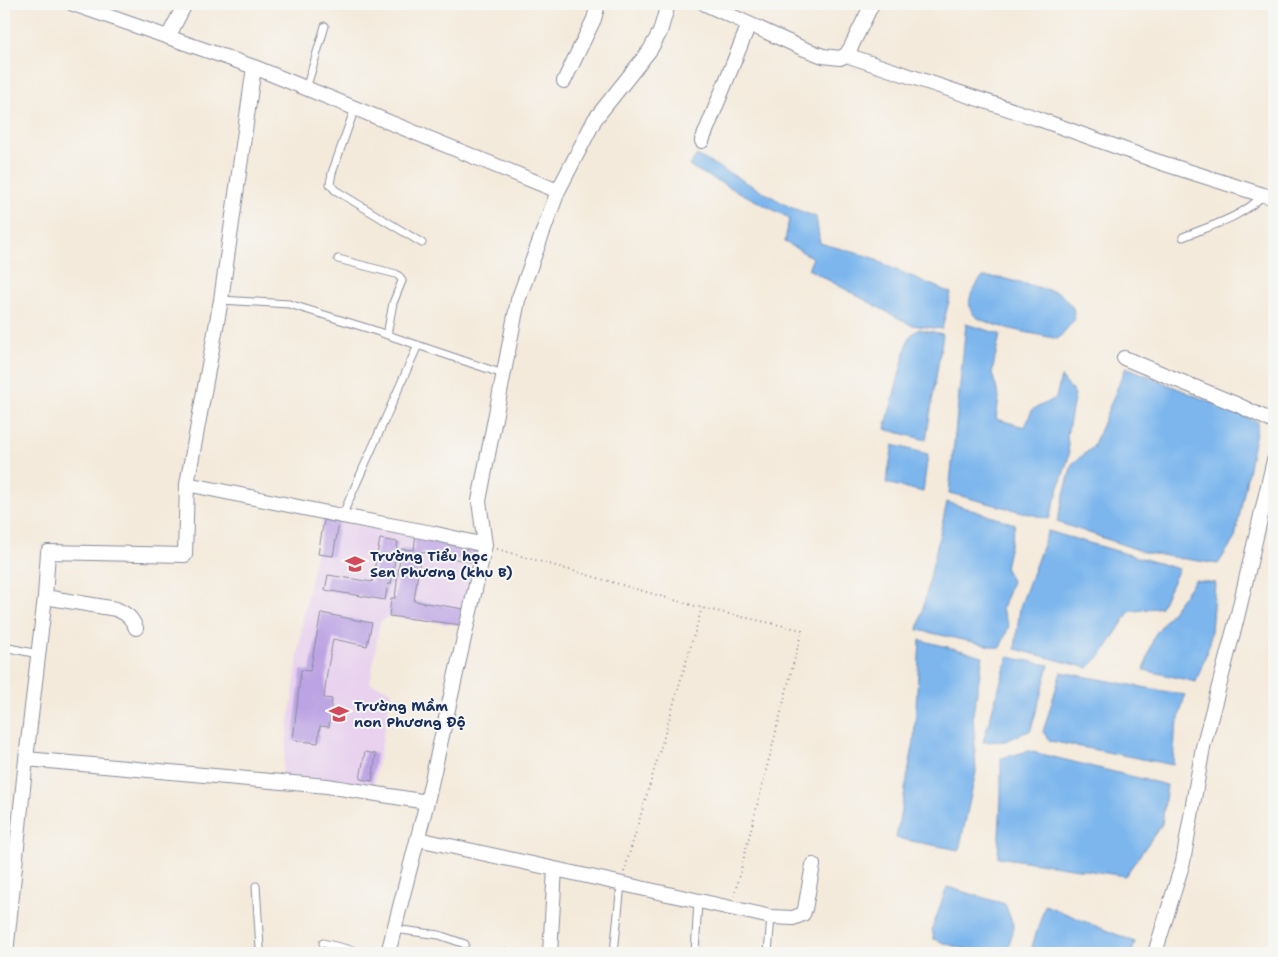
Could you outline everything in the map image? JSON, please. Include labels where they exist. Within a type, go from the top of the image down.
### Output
[{"type":"street","points":[[73,4],[254,67],[558,191]]},
{"type":"street","points":[[168,37],[185,4]]},
{"type":"street","points":[[564,80],[594,18],[598,4]]},
{"type":"street","points":[[388,953],[427,802],[485,545],[479,501],[518,300],[558,191],[595,119],[650,50],[660,32],[668,4]]},
{"type":"street","points":[[705,4],[823,56],[840,58],[846,55],[872,4]]},
{"type":"street","points":[[702,141],[749,24]]},
{"type":"street","points":[[846,55],[1026,115],[1158,162],[1269,196]]},
{"type":"street","points":[[6,953],[45,597],[48,552],[185,554],[188,484],[221,300],[254,67]]},
{"type":"street","points":[[1124,358],[1238,405],[1274,422]]},
{"type":"street","points":[[1155,953],[1183,862],[1203,747],[1237,618],[1274,460]]},
{"type":"street","points":[[188,484],[485,545]]},
{"type":"street","points":[[45,597],[116,610],[132,618],[136,628]]},
{"type":"street","points":[[26,759],[327,786],[427,802]]},
{"type":"street","points":[[418,839],[771,917],[793,918],[803,914],[813,865]]},
{"type":"street","points":[[550,953],[555,869]]},
{"type":"lane","points":[[306,89],[325,26]]},
{"type":"lane","points":[[355,108],[332,173],[330,184],[335,190],[422,243]]},
{"type":"lane","points":[[1183,237],[1236,215],[1269,196]]},
{"type":"lane","points":[[338,259],[396,274],[400,277],[402,281],[393,303],[387,335]]},
{"type":"lane","points":[[221,300],[289,304],[503,374]]},
{"type":"lane","points":[[342,516],[418,345]]},
{"type":"lane","points":[[4,647],[38,654]]},
{"type":"lane","points":[[614,953],[621,884]]},
{"type":"lane","points":[[256,886],[261,953]]},
{"type":"lane","points":[[695,953],[698,901]]},
{"type":"lane","points":[[768,953],[771,917]]},
{"type":"lane","points":[[394,930],[439,935],[465,944]]},
{"type":"lane","points":[[323,943],[364,953]]},
{"type":"path","points":[[485,545],[702,608],[802,630],[731,908]]},
{"type":"path","points":[[621,884],[702,608]]},
{"type":"shaded area","points":[[323,518],[479,548],[462,625],[389,616],[380,622],[370,683],[392,691],[374,784],[282,776],[303,618]]},
{"type":"water","points":[[697,155],[790,207],[816,217],[820,243],[871,257],[887,266],[951,293],[942,329],[911,325],[808,269],[813,258],[785,242],[789,218],[689,166]]},
{"type":"water","points":[[983,277],[1002,278],[1060,293],[1073,308],[1075,319],[1058,339],[1000,326],[979,318],[970,309],[970,299],[976,285]]},
{"type":"water","points":[[966,324],[1000,334],[992,373],[999,397],[996,419],[1025,427],[1032,410],[1056,398],[1061,377],[1075,394],[1067,435],[1069,456],[1049,519],[949,493]]},
{"type":"water","points":[[919,329],[943,334],[926,440],[885,429],[909,337]]},
{"type":"water","points":[[1126,367],[1258,422],[1235,538],[1218,564],[1147,553],[1057,522],[1072,464],[1093,447]]},
{"type":"water","points":[[893,445],[928,454],[923,492],[886,483]]},
{"type":"water","points":[[947,502],[1015,524],[1005,567],[1012,581],[1002,609],[1009,626],[1000,648],[918,630]]},
{"type":"water","points":[[1048,531],[1179,569],[1161,607],[1129,612],[1103,653],[1088,668],[1015,649],[1020,607]]},
{"type":"water","points":[[1195,580],[1215,583],[1210,643],[1196,682],[1144,670],[1154,636]]},
{"type":"water","points":[[920,640],[983,656],[973,714],[976,772],[959,850],[896,838],[914,741]]},
{"type":"water","points":[[1008,657],[1049,665],[1031,730],[1006,741],[983,742]]},
{"type":"water","points":[[1061,672],[1185,695],[1175,734],[1173,765],[1050,741],[1043,732]]},
{"type":"water","points":[[1029,751],[1167,785],[1162,824],[1125,876],[998,857],[1001,758]]},
{"type":"water","points":[[947,887],[1005,904],[1014,927],[1007,953],[970,950],[934,939],[932,929]]},
{"type":"water","points":[[1045,905],[1135,942],[1132,953],[1030,953]]},
{"type":"building","points":[[324,520],[339,523],[333,556],[318,554]]},
{"type":"building","points":[[416,533],[474,547],[471,562],[421,552],[414,601],[464,609],[462,625],[389,616],[391,598],[395,598],[401,549],[414,550]]},
{"type":"building","points":[[380,539],[398,542],[391,584],[388,584],[385,600],[325,590],[328,575],[372,582]]},
{"type":"building","points":[[321,613],[372,623],[367,646],[333,639],[324,698],[332,699],[329,727],[320,726],[318,743],[293,740],[301,670],[310,671]]},
{"type":"building","points":[[365,752],[376,754],[372,781],[360,779]]},
{"type":"place","name":"Trường Tiểu học Sen Phương (khu B)","points":[[355,564]]},
{"type":"place","name":"Trường Mầm non Phương Độ","points":[[339,714]]}]
